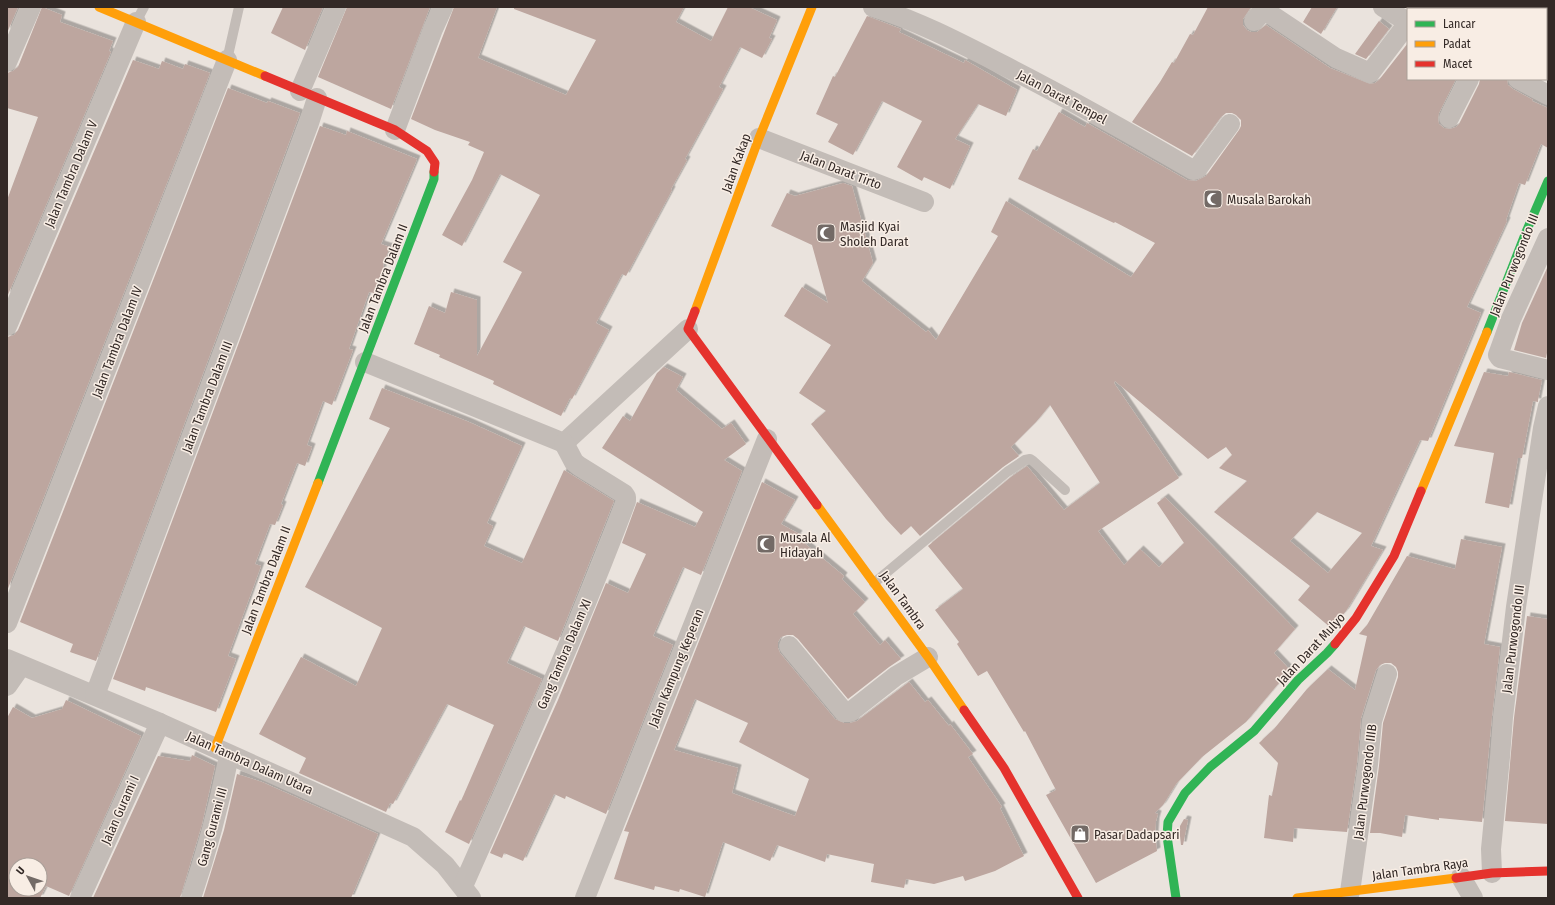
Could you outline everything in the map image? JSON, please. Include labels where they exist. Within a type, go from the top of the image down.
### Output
[{"type":"street","points":[[7,62],[31,7]]},
{"type":"street","name":"Jalan Tambra Dalam II","points":[[99,7],[140,15],[227,60],[395,130],[427,151],[435,163],[434,179],[365,362],[222,752]]},
{"type":"street","name":"Jalan Tambra Dalam III","points":[[94,694],[304,138],[309,94],[336,7]]},
{"type":"street","points":[[395,130],[432,30],[443,7]]},
{"type":"street","name":"Jalan Kakap","points":[[688,330],[759,138],[812,7]]},
{"type":"street","name":"Jalan Darat Tempel","points":[[874,7],[901,15],[959,42],[1051,89],[1193,170],[1197,169],[1230,124]]},
{"type":"street","points":[[1254,21],[1262,12],[1267,12],[1336,58],[1370,73],[1406,17],[1383,7]]},
{"type":"street","name":"Jalan Tambra Dalam V","points":[[7,326],[140,15]]},
{"type":"street","name":"Jalan Tambra Dalam IV","points":[[7,624],[227,60]]},
{"type":"street","points":[[1449,118],[1468,80]]},
{"type":"street","points":[[1520,80],[1548,95]]},
{"type":"street","name":"Jalan Darat Tirto","points":[[759,138],[924,202]]},
{"type":"street","name":"Jalan Purwogondo III","points":[[1489,353],[1526,232],[1548,182]]},
{"type":"street","points":[[1489,353],[1498,354],[1511,319],[1548,238]]},
{"type":"street","points":[[365,362],[564,443],[688,330]]},
{"type":"street","name":"Jalan Tambra","points":[[688,330],[928,657],[1004,768],[1078,898]]},
{"type":"street","points":[[1489,353],[1548,370]]},
{"type":"street","name":"Jalan Darat Mulyo","points":[[1176,898],[1167,836],[1168,822],[1181,798],[1210,767],[1264,721],[1298,680],[1327,653],[1356,618],[1394,556],[1489,353]]},
{"type":"street","name":"Jalan Purwogondo III","points":[[1492,873],[1491,850],[1503,717],[1516,607],[1543,428],[1548,406]]},
{"type":"street","name":"Jalan Kampung Keperan","points":[[586,898],[767,439]]},
{"type":"street","name":"Gang Tambra Dalam XI","points":[[467,892],[519,759],[603,564],[626,501],[624,494],[574,462],[564,443]]},
{"type":"street","points":[[789,646],[844,712],[854,709],[896,676],[928,657]]},
{"type":"street","points":[[7,686],[14,662]]},
{"type":"street","name":"Jalan Tambra Dalam Utara","points":[[14,662],[94,694],[413,837],[432,852],[445,865],[467,892]]},
{"type":"street","name":"Jalan Purwogondo IIIB","points":[[1350,892],[1367,771],[1372,721],[1387,674]]},
{"type":"street","name":"Jalan Gurami I","points":[[80,898],[160,723]]},
{"type":"street","name":"Gang Gurami III","points":[[191,898],[224,785],[222,752]]},
{"type":"street","name":"Jalan Tambra Raya","points":[[1297,898],[1492,873],[1548,871]]},
{"type":"street","points":[[1461,877],[1473,898]]},
{"type":"lane","points":[[227,60],[239,7]]},
{"type":"lane","points":[[874,583],[1007,472],[1025,460],[1030,459],[1033,461],[1064,490]]},
{"type":"building","points":[[7,7],[18,7],[7,33]]},
{"type":"building","points":[[42,7],[62,15],[60,22],[113,41],[109,51],[111,52],[7,297],[7,200],[38,117],[7,108],[7,73],[18,67]]},
{"type":"building","points":[[283,7],[323,7],[305,50],[271,33]]},
{"type":"building","points":[[347,7],[430,7],[391,109],[318,77]]},
{"type":"building","points":[[454,7],[497,7],[478,58],[566,95],[596,40],[514,9],[514,7],[684,7],[676,22],[711,41],[728,7],[749,7],[777,20],[769,38],[772,39],[762,58],[740,47],[719,87],[723,89],[685,159],[687,160],[671,189],[672,190],[626,276],[622,274],[596,323],[609,330],[572,399],[570,398],[561,416],[493,384],[494,381],[439,357],[440,355],[414,344],[429,306],[445,313],[451,292],[477,300],[477,356],[522,272],[503,262],[540,195],[500,174],[462,246],[442,235],[472,180],[484,152],[468,145],[470,142],[435,130],[411,119]]},
{"type":"building","points":[[1208,7],[1251,7],[1243,19],[1243,25],[1247,30],[1257,32],[1266,25],[1330,68],[1370,84],[1379,80],[1407,44],[1407,80],[1456,80],[1439,113],[1439,124],[1444,128],[1450,129],[1459,124],[1480,80],[1507,80],[1508,85],[1513,89],[1533,100],[1532,101],[1548,108],[1548,148],[1541,144],[1525,185],[1519,183],[1506,220],[1507,221],[1467,307],[1481,313],[1428,441],[1420,440],[1371,546],[1383,550],[1346,611],[1331,628],[1298,600],[1310,586],[1214,512],[1247,481],[1219,468],[1232,455],[1226,447],[1208,459],[1115,381],[1114,383],[1179,478],[1098,531],[1124,565],[1140,549],[1159,567],[1184,543],[1157,503],[1165,497],[1295,629],[1274,653],[1290,670],[1246,722],[1202,757],[1176,784],[1163,805],[1155,813],[1158,814],[1155,835],[1157,851],[1096,883],[1046,795],[1056,790],[1025,731],[1024,732],[987,671],[978,676],[957,644],[959,642],[935,610],[963,589],[928,546],[1011,477],[1027,466],[1064,510],[1100,483],[1050,405],[1036,422],[1011,447],[1019,456],[1003,467],[920,536],[911,526],[901,535],[886,519],[811,424],[826,411],[799,393],[831,345],[784,316],[802,287],[828,303],[812,245],[771,226],[787,193],[795,196],[843,183],[852,186],[873,263],[862,281],[926,332],[928,330],[936,340],[998,236],[991,232],[1006,201],[1131,277],[1155,243],[1115,222],[1114,223],[1018,179],[1033,149],[1037,151],[1059,112],[1085,127],[1087,123],[1187,180],[1196,181],[1206,176],[1241,126],[1241,120],[1236,115],[1226,113],[1221,117],[1192,156],[1132,122],[1172,62],[1174,63],[1190,34],[1193,35]],"holes":[[[1317,512],[1362,533],[1328,573],[1290,541]]]},
{"type":"building","points":[[1312,7],[1337,7],[1321,34],[1303,22]]},
{"type":"building","points":[[867,16],[901,29],[899,32],[964,63],[965,60],[1017,90],[1006,116],[978,104],[955,139],[970,146],[950,189],[924,177],[922,181],[897,167],[922,121],[882,101],[853,155],[828,142],[838,124],[816,114],[833,76],[835,77]]},
{"type":"building","points":[[1379,21],[1389,29],[1366,59],[1355,54]]},
{"type":"building","points":[[133,60],[159,69],[162,61],[183,69],[185,64],[210,73],[7,591],[7,337],[14,335],[18,330]]},
{"type":"building","points":[[228,88],[267,103],[268,101],[300,113],[96,661],[70,652],[73,644],[20,622]]},
{"type":"building","points":[[320,126],[346,135],[347,131],[417,159],[381,244],[390,247],[374,293],[369,292],[349,349],[353,350],[332,405],[323,401],[307,445],[312,447],[305,466],[297,463],[281,504],[283,505],[275,525],[270,524],[255,564],[261,566],[228,656],[236,659],[216,712],[146,687],[145,691],[113,679]]},
{"type":"building","points":[[1548,266],[1548,347],[1546,358],[1514,350],[1522,323]]},
{"type":"building","points":[[664,367],[683,377],[676,390],[722,429],[731,423],[746,444],[724,460],[742,471],[701,575],[683,567],[653,636],[673,645],[606,814],[566,796],[565,799],[554,794],[523,861],[504,853],[502,858],[490,853],[558,700],[606,583],[628,593],[646,554],[622,543],[637,502],[695,527],[703,512],[602,448],[623,416],[630,421],[657,373]]},
{"type":"building","points":[[1484,372],[1508,376],[1509,372],[1542,380],[1538,402],[1533,401],[1522,458],[1518,458],[1509,508],[1485,503],[1494,453],[1454,446]]},
{"type":"building","points":[[382,388],[469,422],[522,446],[487,523],[493,526],[484,546],[522,563],[564,470],[614,501],[558,641],[524,626],[507,663],[542,679],[469,844],[445,832],[460,800],[461,801],[494,725],[447,704],[393,804],[390,803],[386,812],[299,773],[306,758],[259,734],[301,657],[356,686],[382,628],[305,587],[390,428],[369,419]]},
{"type":"building","points":[[762,482],[795,500],[781,524],[799,534],[797,537],[844,576],[842,579],[865,602],[853,614],[880,645],[885,640],[901,659],[848,699],[793,635],[781,637],[778,642],[780,653],[835,719],[844,723],[857,721],[909,682],[925,702],[928,700],[949,726],[950,724],[973,754],[968,757],[1002,807],[1000,808],[1024,856],[995,871],[965,881],[963,876],[934,884],[906,879],[904,888],[871,882],[874,864],[827,854],[825,862],[777,845],[770,861],[723,842],[705,897],[680,889],[679,892],[655,886],[654,890],[614,879],[629,832],[624,831]],"holes":[[[695,699],[748,723],[739,742],[809,779],[795,816],[732,793],[738,768],[674,750]]]},
{"type":"building","points":[[1461,539],[1502,547],[1484,644],[1500,647],[1482,822],[1439,818],[1439,820],[1405,815],[1402,837],[1380,833],[1370,833],[1383,723],[1398,677],[1396,667],[1391,663],[1385,663],[1380,665],[1376,670],[1361,718],[1357,763],[1347,832],[1294,828],[1293,842],[1264,838],[1269,795],[1272,796],[1278,763],[1259,743],[1274,729],[1307,689],[1328,669],[1355,690],[1367,636],[1359,634],[1367,625],[1407,556],[1455,569]]},
{"type":"building","points":[[1527,616],[1548,619],[1548,824],[1505,821],[1514,718]]},
{"type":"building","points":[[66,700],[141,736],[69,896],[48,887],[48,857],[8,857],[8,897],[40,897],[7,898],[7,718],[13,707],[32,718],[62,709]]},
{"type":"building","points":[[192,755],[215,766],[202,824],[180,898],[93,898],[158,756],[190,761]]},
{"type":"building","points":[[237,774],[262,782],[378,834],[351,898],[203,898],[224,830]]},
{"type":"building","points":[[1184,819],[1188,820],[1183,845],[1181,845],[1180,826]]},
{"type":"traffic: fast","points":[[318,483],[434,179],[434,172]]},
{"type":"traffic: fast","points":[[1487,332],[1526,232],[1548,181]]},
{"type":"traffic: fast","points":[[1176,898],[1167,836],[1168,822],[1185,793],[1210,767],[1254,731],[1298,680],[1335,644]]},
{"type":"traffic: slow","points":[[99,7],[265,76]]},
{"type":"traffic: slow","points":[[695,311],[759,138],[812,7]]},
{"type":"traffic: slow","points":[[1421,491],[1487,332]]},
{"type":"traffic: slow","points":[[215,748],[318,483]]},
{"type":"traffic: slow","points":[[817,505],[928,657],[964,710]]},
{"type":"traffic: slow","points":[[1297,898],[1456,878]]},
{"type":"traffic: jam","points":[[265,76],[395,130],[427,151],[435,163],[434,172]]},
{"type":"traffic: jam","points":[[695,311],[688,329],[817,505]]},
{"type":"traffic: jam","points":[[1335,644],[1356,618],[1394,556],[1421,491]]},
{"type":"traffic: jam","points":[[964,710],[1004,768],[1078,898]]},
{"type":"traffic: jam","points":[[1456,878],[1492,873],[1548,871]]},
{"type":"place","name":"Musala Barokah","points":[[1213,199]]},
{"type":"place","name":"Masjid Kyai Sholeh Darat","points":[[826,233]]},
{"type":"place","name":"Musala Al Hidayah","points":[[766,544]]},
{"type":"place","name":"Pasar Dadapsari","points":[[1080,834]]}]
